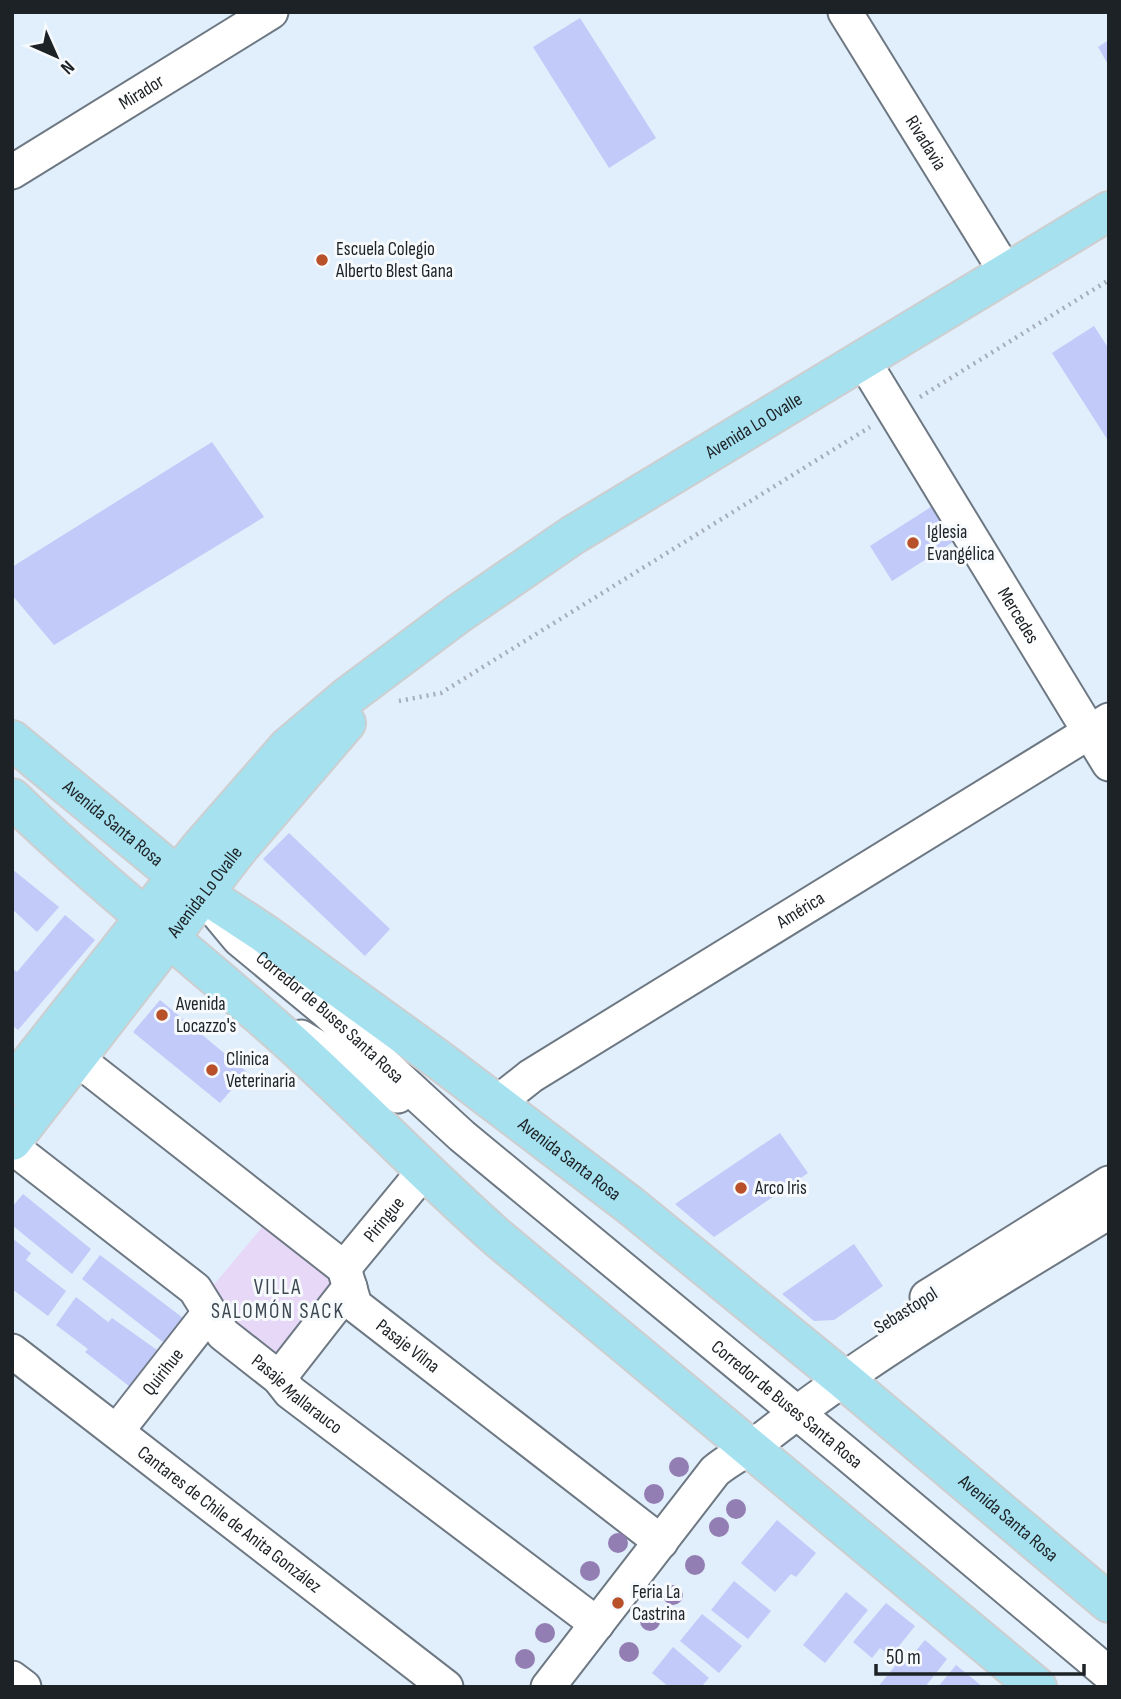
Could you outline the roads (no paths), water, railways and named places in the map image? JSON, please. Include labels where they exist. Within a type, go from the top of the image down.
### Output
[{"type":"main road","name":"Avenida Lo Ovalle","points":[[12,1141],[76,1058],[158,928],[190,884],[255,828],[407,652],[508,578],[573,535],[1109,211]]},
{"type":"main road","name":"Avenida Santa Rosa","points":[[12,740],[190,884],[285,948],[497,1103],[631,1206],[834,1371],[1109,1603]]},
{"type":"main road","points":[[12,798],[94,875],[257,1013],[499,1239],[738,1447],[1037,1687]]},
{"type":"main road","name":"Avenida Lo Ovalle","points":[[17,1069],[158,928]]},
{"type":"street","name":"Mirador","points":[[12,172],[271,12]]},
{"type":"street","name":"Rivadavia","points":[[845,12],[1007,274]]},
{"type":"street","name":"Mercedes","points":[[863,360],[1099,726],[1109,764]]},
{"type":"street","name":"América","points":[[497,1103],[543,1068],[1099,726]]},
{"type":"street","name":"Corredor de Buses Santa Rosa","points":[[190,884],[239,939],[326,1011],[462,1136],[1109,1674]]},
{"type":"street","name":"Corredor de Buses Santa Rosa","points":[[257,1013],[309,1041],[462,1136]]},
{"type":"street","name":"Pasaje Vilna","points":[[76,1058],[347,1277],[355,1305],[661,1542]]},
{"type":"street","name":"Pasaje Mallarauco","points":[[12,1147],[195,1289],[223,1334],[279,1378],[290,1392],[597,1625]]},
{"type":"street","name":"Piringue","points":[[279,1378],[347,1277],[424,1171]]},
{"type":"street","name":"Sebastopol","points":[[548,1687],[716,1471],[738,1447],[834,1371],[1109,1183]]},
{"type":"street","name":"Sebastopol","points":[[834,1371],[1109,1212]]},
{"type":"street","name":"Quirihue","points":[[117,1432],[209,1312]]},
{"type":"street","name":"Cantares de Chile de Anita González","points":[[12,1350],[446,1687]]},
{"type":"street","points":[[12,1678],[24,1687]]},
{"type":"place","name":"Escuela Colegio Alberto Blest Gana","points":[[322,260]]},
{"type":"place","name":"Iglesia Evangélica","points":[[913,543]]},
{"type":"place","name":"Avenida Locazzo's","points":[[162,1015]]},
{"type":"place","name":"Clinica Veterinaria","points":[[212,1070]]},
{"type":"place","name":"Arco Iris","points":[[741,1188]]},
{"type":"place","name":"Feria La Castrina","points":[[618,1603]]},
{"type":"district","name":"VILLA SALOMÓN SACK","points":[[278,1299]]}]
